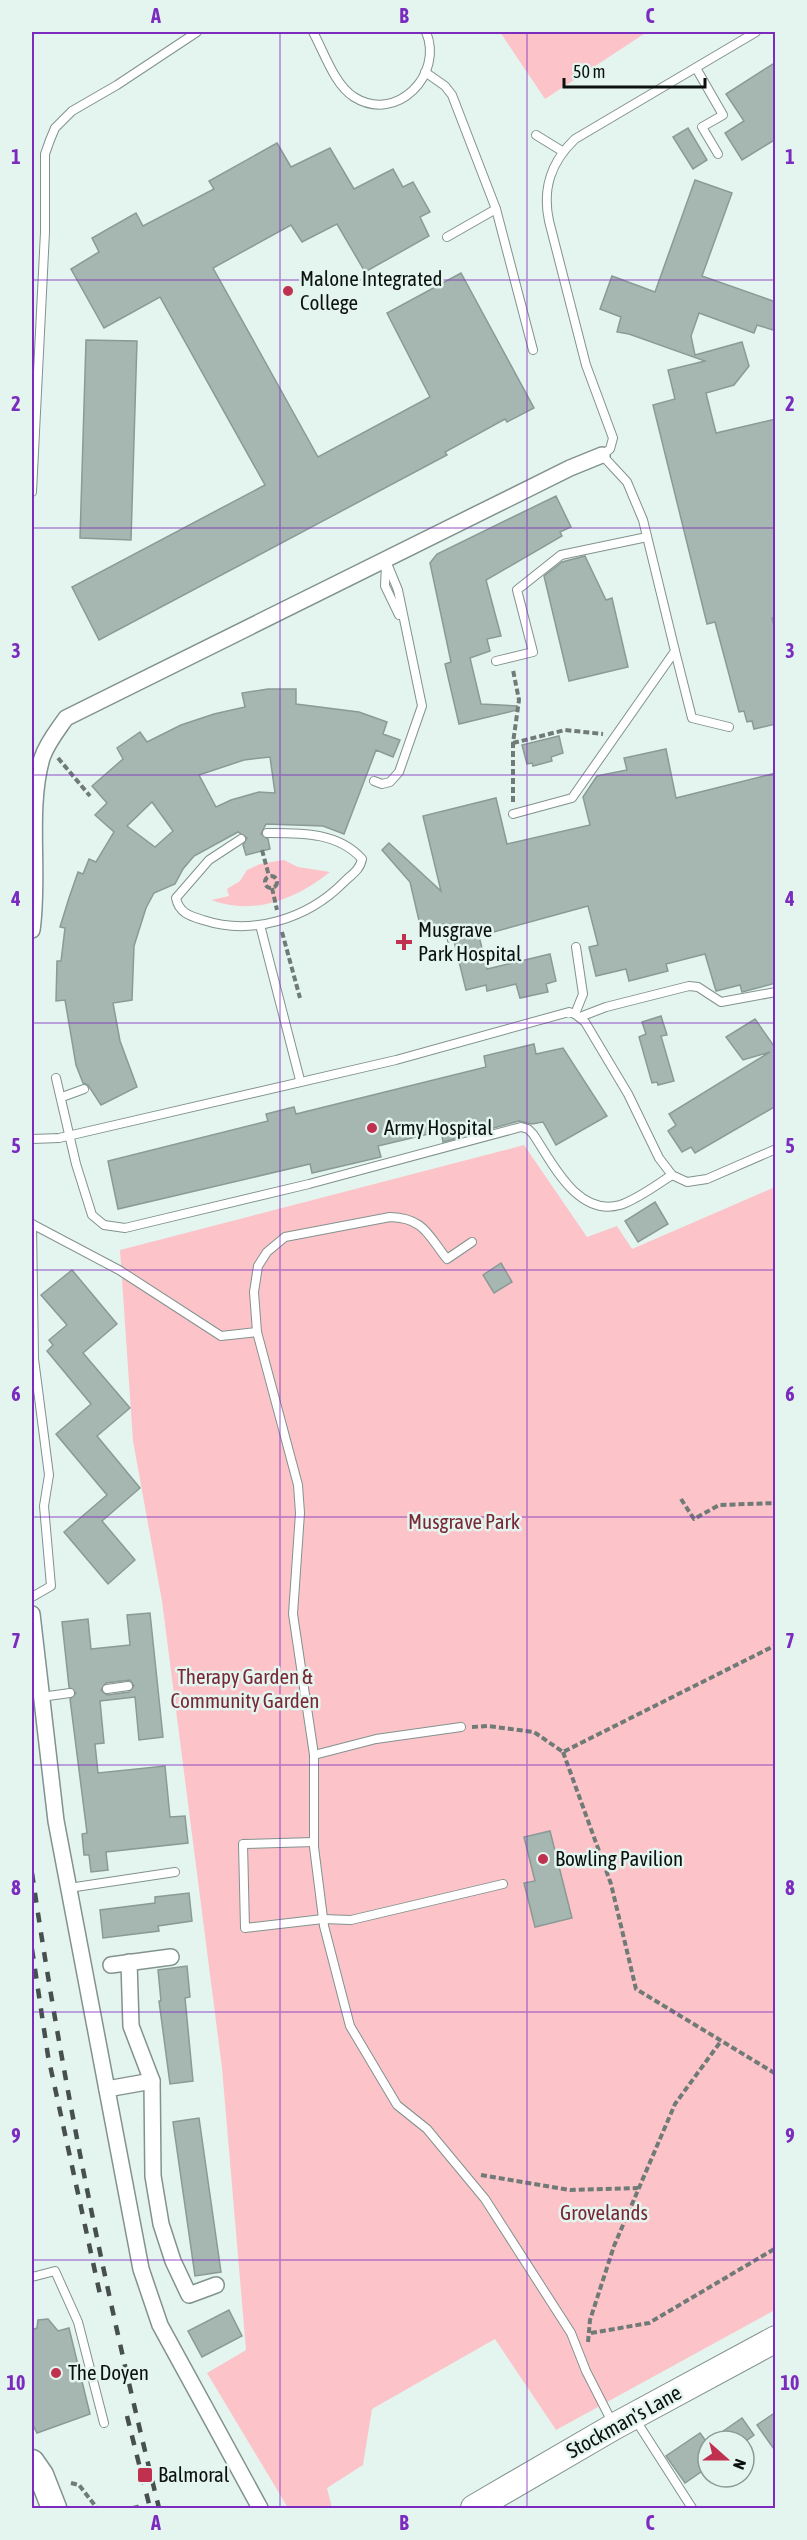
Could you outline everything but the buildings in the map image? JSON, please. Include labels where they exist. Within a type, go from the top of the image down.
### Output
[{"type":"highway","name":"Stockman's Lane","points":[[474,2508],[624,2421],[776,2339]]},
{"type":"main road","points":[[32,2462],[41,2475],[53,2508]]},
{"type":"main road","points":[[32,2494],[53,2508]]},
{"type":"street","points":[[32,930],[37,787],[47,746],[66,718],[570,468],[602,455]]},
{"type":"street","points":[[32,1614],[56,1821],[141,2269],[160,2325],[260,2508]]},
{"type":"street","points":[[111,1965],[171,1957]]},
{"type":"street","points":[[129,1962],[128,1998],[131,2026],[152,2081],[153,2176],[164,2234],[173,2261],[189,2295],[216,2285]]},
{"type":"street","points":[[107,2089],[152,2081]]},
{"type":"lane","points":[[32,492],[45,232],[45,154],[50,140],[55,128],[72,111],[117,85],[197,32]]},
{"type":"lane","points":[[313,32],[341,86],[354,97],[367,103],[394,104],[411,94],[425,72],[430,56],[430,41],[426,32]]},
{"type":"lane","points":[[729,727],[692,718],[647,537],[627,482],[602,455],[612,444],[612,431],[586,365],[546,207],[547,182],[562,152],[575,139],[756,32]]},
{"type":"lane","points":[[696,68],[723,116],[702,127],[718,154]]},
{"type":"lane","points":[[425,72],[445,86],[452,95],[496,208],[532,350]]},
{"type":"lane","points":[[536,135],[562,152]]},
{"type":"lane","points":[[447,237],[496,208]]},
{"type":"lane","points":[[496,661],[533,652],[517,590],[561,555],[647,537]]},
{"type":"lane","points":[[374,781],[382,784],[390,782],[399,772],[422,706],[403,622],[386,586],[386,561]]},
{"type":"lane","points":[[513,814],[572,798],[675,651]]},
{"type":"lane","points":[[241,840],[209,860],[176,898],[178,906],[187,915],[208,922],[232,926],[279,922],[328,898],[360,867],[362,859],[340,841],[314,835],[267,833]]},
{"type":"lane","points":[[260,925],[300,1080]]},
{"type":"lane","points":[[576,947],[583,994],[578,1015],[628,1094],[659,1158],[672,1175],[687,1182],[706,1179],[776,1149]]},
{"type":"lane","points":[[32,1139],[70,1135],[396,1059],[561,1013],[578,1015],[689,986],[698,987],[721,1002],[776,992]]},
{"type":"lane","points":[[56,1078],[92,1215],[104,1225],[125,1228],[309,1184],[521,1128],[533,1134],[566,1184],[581,1197],[594,1204],[605,1206],[626,1203],[672,1175]]},
{"type":"lane","points":[[62,1097],[84,1089]]},
{"type":"lane","points":[[472,1242],[447,1259],[422,1225],[407,1217],[357,1222],[285,1237],[267,1252],[258,1266],[254,1292],[257,1332],[298,1485],[300,1513],[293,1614],[314,1755],[314,1842],[323,1919],[350,2026],[397,2104],[427,2129],[485,2199],[571,2333],[581,2360],[624,2421],[692,2508]]},
{"type":"lane","points":[[32,1597],[51,1586],[44,1506],[49,1475],[34,1359],[32,1224],[119,1270],[221,1336],[257,1332]]},
{"type":"lane","points":[[107,1689],[128,1686]]},
{"type":"lane","points":[[41,1697],[70,1693]]},
{"type":"lane","points":[[314,1755],[376,1739],[461,1727]]},
{"type":"lane","points":[[314,1842],[243,1844],[245,1928],[323,1919],[351,1920],[503,1884]]},
{"type":"lane","points":[[69,1888],[175,1872]]},
{"type":"lane","points":[[32,2277],[55,2271],[78,2322],[104,2423]]},
{"type":"path","points":[[509,657],[519,700],[513,743],[513,814]]},
{"type":"path","points":[[513,743],[565,730],[616,735]]},
{"type":"path","points":[[47,746],[90,796]]},
{"type":"path","points":[[262,850],[269,876],[277,880],[277,885],[272,888]]},
{"type":"path","points":[[269,876],[264,883],[272,888],[300,998]]},
{"type":"path","points":[[681,1499],[694,1519],[719,1505],[776,1503]]},
{"type":"path","points":[[563,1752],[776,1645]]},
{"type":"path","points":[[461,1727],[488,1726],[534,1732],[563,1752],[611,1884],[636,1989],[776,2074]]},
{"type":"path","points":[[581,2360],[591,2333],[590,2320],[614,2246],[675,2104],[722,2041]]},
{"type":"path","points":[[469,2180],[479,2175],[570,2190],[638,2188]]},
{"type":"path","points":[[591,2333],[649,2323],[776,2248]]},
{"type":"path","points":[[71,2483],[80,2485],[97,2508]]},
{"type":"path","points":[[134,2508],[141,2506]]},
{"type":"path","points":[[182,2508],[190,2508]]},
{"type":"green space","points":[[500,32],[647,32],[545,99]]},
{"type":"green space","points":[[284,860],[298,867],[330,872],[303,890],[274,902],[243,906],[211,900],[229,896],[227,889],[240,881],[247,870],[260,864]]},
{"type":"green space","name":"Musgrave Park","points":[[524,1145],[587,1237],[617,1226],[632,1249],[775,1187],[775,2310],[556,2430],[495,2339],[372,2409],[363,2465],[327,2488],[332,2508],[288,2508],[207,2373],[246,2350],[222,2068],[162,1601],[133,1441],[120,1250]]},
{"type":"railway","points":[[32,1873],[72,2113],[104,2272],[159,2508]]},
{"type":"railway","points":[[32,1949],[48,2056],[101,2299]]},
{"type":"railway","points":[[127,2416],[150,2508]]},
{"type":"place","name":"Malone Integrated College","points":[[288,291]]},
{"type":"place","name":"Musgrave Park Hospital","points":[[404,942]]},
{"type":"place","name":"Army Hospital","points":[[372,1128]]},
{"type":"place","name":"Bowling Pavilion","points":[[543,1859]]},
{"type":"place","name":"The Doyen","points":[[56,2373]]},
{"type":"place","name":"Balmoral","points":[[145,2475]]},
{"type":"park label","name":"Therapy Garden & Community Garden","points":[[245,1689]]},
{"type":"park label","name":"Grovelands","points":[[604,2213]]}]
